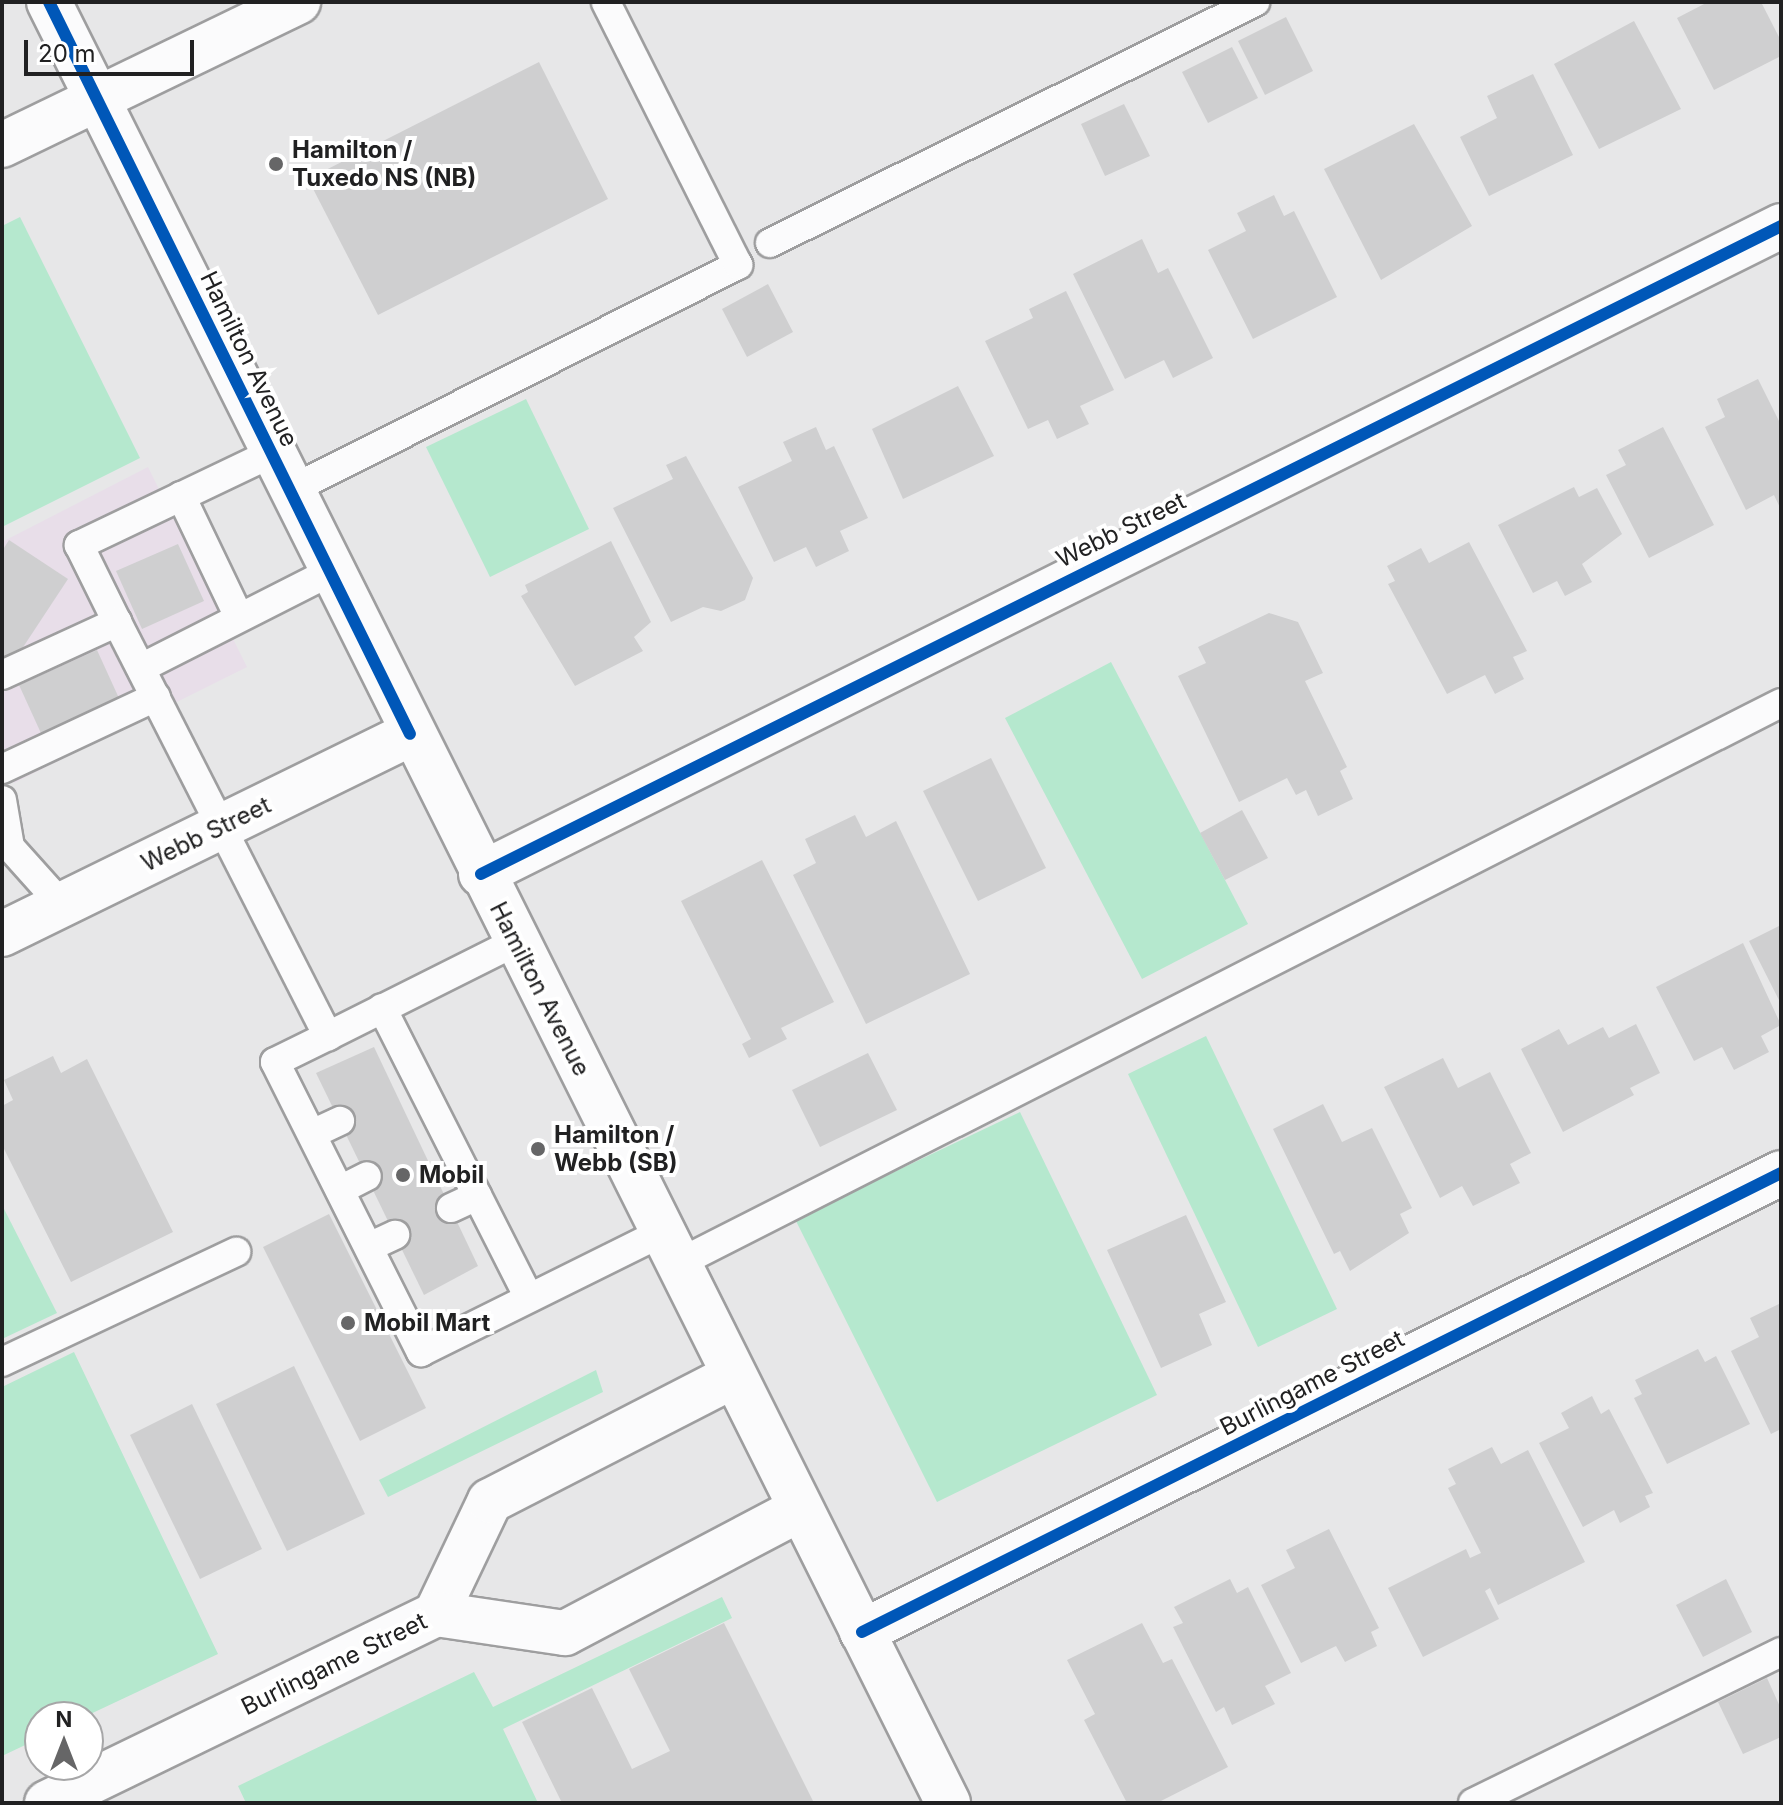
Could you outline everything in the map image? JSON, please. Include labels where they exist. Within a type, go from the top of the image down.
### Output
[{"type":"street","name":"Hamilton Avenue","points":[[49,2],[410,734],[518,941],[948,1803]]},
{"type":"street","points":[[2,145],[298,2]]},
{"type":"street","name":"Webb Street","points":[[481,874],[1781,226]]},
{"type":"street","name":"Webb Street","points":[[2,934],[410,734]]},
{"type":"street","name":"Burlingame Street","points":[[862,1632],[1781,1173]]},
{"type":"street","points":[[436,1614],[490,1501],[733,1376]]},
{"type":"street","name":"Burlingame Street","points":[[47,1803],[436,1614],[565,1633],[800,1509]]},
{"type":"lane","points":[[328,1036],[79,545],[181,496],[280,472],[738,265],[606,2]]},
{"type":"lane","points":[[770,243],[1255,2]]},
{"type":"lane","points":[[181,496],[239,617]]},
{"type":"lane","points":[[141,668],[330,572]]},
{"type":"lane","points":[[2,675],[117,622]]},
{"type":"lane","points":[[2,769],[156,697]]},
{"type":"lane","points":[[518,941],[275,1062],[421,1352],[529,1298],[669,1248],[1781,703]]},
{"type":"lane","points":[[2,800],[10,847],[62,905]]},
{"type":"lane","points":[[382,1008],[408,1089],[435,1143],[477,1196],[529,1298]]},
{"type":"lane","points":[[312,1134],[340,1121]]},
{"type":"lane","points":[[340,1190],[367,1176]]},
{"type":"lane","points":[[451,1208],[477,1196]]},
{"type":"lane","points":[[369,1247],[395,1235]]},
{"type":"lane","points":[[2,1362],[236,1252]]},
{"type":"lane","points":[[1473,1803],[1781,1652]]},
{"type":"shaded area","points":[[148,467],[247,667],[14,783],[2,760],[2,542]]},
{"type":"green space","points":[[20,217],[140,458],[2,527],[2,226]]},
{"type":"green space","points":[[526,399],[589,529],[490,577],[426,447]]},
{"type":"green space","points":[[1111,662],[1248,924],[1142,979],[1005,718]]},
{"type":"green space","points":[[1206,1036],[1337,1309],[1258,1347],[1128,1074]]},
{"type":"green space","points":[[1020,1112],[1157,1395],[937,1502],[795,1219]]},
{"type":"green space","points":[[2,1205],[57,1313],[2,1339]]},
{"type":"green space","points":[[74,1352],[218,1654],[104,1708],[104,1701],[24,1701],[24,1746],[2,1756],[2,1387]]},
{"type":"green space","points":[[596,1370],[603,1392],[388,1497],[379,1480]]},
{"type":"green space","points":[[722,1597],[732,1618],[503,1729],[538,1803],[246,1803],[238,1786],[474,1672],[493,1707]]},
{"type":"building","points":[[1708,2],[1761,2],[1781,41],[1781,56],[1714,90],[1677,18]]},
{"type":"building","points":[[1286,17],[1313,71],[1265,95],[1238,41]]},
{"type":"building","points":[[1634,21],[1681,109],[1599,149],[1554,64]]},
{"type":"building","points":[[1232,47],[1258,98],[1208,123],[1182,72]]},
{"type":"building","points":[[539,62],[608,199],[378,315],[308,179]]},
{"type":"building","points":[[1533,74],[1573,155],[1489,196],[1460,137],[1497,118],[1487,96]]},
{"type":"building","points":[[1124,104],[1150,156],[1105,176],[1081,124]]},
{"type":"building","points":[[1414,124],[1472,226],[1381,280],[1324,169]]},
{"type":"building","points":[[1274,195],[1284,216],[1294,211],[1337,297],[1253,339],[1208,250],[1246,231],[1237,213]]},
{"type":"building","points":[[1142,239],[1158,273],[1168,268],[1213,358],[1173,378],[1164,360],[1125,379],[1073,274]]},
{"type":"building","points":[[768,284],[793,332],[747,357],[722,309]]},
{"type":"building","points":[[1066,291],[1114,390],[1080,406],[1089,424],[1057,439],[1048,420],[1028,429],[985,341],[1033,318],[1029,309]]},
{"type":"building","points":[[1758,379],[1781,425],[1781,510],[1774,495],[1746,510],[1705,427],[1725,417],[1717,399]]},
{"type":"building","points":[[958,386],[994,456],[903,499],[872,429]]},
{"type":"building","points":[[816,427],[826,450],[834,446],[868,518],[840,531],[849,551],[816,567],[806,547],[774,562],[738,487],[792,461],[783,442]]},
{"type":"building","points":[[1663,427],[1714,525],[1649,558],[1606,475],[1626,465],[1618,450]]},
{"type":"building","points":[[686,456],[753,578],[745,600],[721,611],[703,607],[671,622],[613,508],[673,479],[666,465]]},
{"type":"building","points":[[1574,487],[1579,497],[1597,488],[1622,534],[1582,564],[1592,582],[1565,596],[1557,581],[1533,593],[1498,525]]},
{"type":"building","points":[[9,540],[68,579],[10,667],[2,661],[2,551]]},
{"type":"building","points":[[611,541],[651,622],[634,637],[643,651],[575,686],[521,596],[528,592],[525,585]]},
{"type":"building","points":[[1469,542],[1527,651],[1513,657],[1524,679],[1495,694],[1485,675],[1447,694],[1388,584],[1395,581],[1387,566],[1421,548],[1429,563]]},
{"type":"building","points":[[178,544],[204,601],[142,629],[116,571]]},
{"type":"building","points":[[1269,613],[1298,622],[1323,673],[1305,681],[1347,767],[1340,771],[1353,799],[1318,816],[1306,790],[1296,795],[1287,778],[1239,802],[1178,676],[1206,663],[1198,647]]},
{"type":"building","points":[[97,650],[123,707],[45,742],[19,685]]},
{"type":"building","points":[[991,758],[1046,868],[978,901],[923,791]]},
{"type":"building","points":[[1242,810],[1268,858],[1225,880],[1200,833]]},
{"type":"building","points":[[855,815],[866,837],[896,821],[970,974],[866,1024],[793,875],[816,863],[805,839]]},
{"type":"building","points":[[762,860],[834,1002],[781,1028],[787,1039],[749,1058],[742,1044],[751,1039],[681,901]]},
{"type":"building","points":[[1781,925],[1781,1004],[1749,941]]},
{"type":"building","points":[[1743,943],[1781,1025],[1761,1036],[1769,1052],[1734,1070],[1722,1047],[1694,1061],[1656,987]]},
{"type":"building","points":[[1636,1024],[1660,1073],[1630,1088],[1634,1095],[1563,1132],[1521,1049],[1559,1029],[1568,1045],[1603,1027],[1609,1038]]},
{"type":"building","points":[[374,1047],[478,1266],[424,1295],[316,1073]]},
{"type":"building","points":[[868,1053],[897,1110],[820,1147],[792,1090]]},
{"type":"building","points":[[53,1056],[61,1073],[87,1059],[173,1232],[71,1282],[2,1145],[2,1106],[13,1100],[4,1080]]},
{"type":"building","points":[[1443,1058],[1458,1088],[1490,1072],[1531,1153],[1510,1164],[1520,1183],[1473,1206],[1462,1186],[1440,1198],[1384,1087]]},
{"type":"building","points":[[1323,1104],[1342,1142],[1372,1128],[1412,1208],[1400,1214],[1409,1233],[1350,1271],[1340,1251],[1334,1254],[1273,1129]]},
{"type":"building","points":[[329,1214],[426,1408],[360,1441],[263,1247]]},
{"type":"building","points":[[1186,1215],[1226,1302],[1199,1314],[1212,1345],[1161,1368],[1107,1250]]},
{"type":"building","points":[[1781,1303],[1781,1429],[1771,1434],[1731,1351],[1759,1337],[1750,1318]]},
{"type":"building","points":[[1698,1349],[1705,1362],[1716,1356],[1750,1424],[1667,1464],[1634,1398],[1642,1394],[1635,1380]]},
{"type":"building","points":[[294,1366],[365,1514],[287,1551],[216,1404]]},
{"type":"building","points":[[1592,1396],[1601,1414],[1609,1409],[1653,1493],[1645,1496],[1650,1507],[1620,1523],[1614,1510],[1583,1527],[1539,1443],[1569,1428],[1561,1413]]},
{"type":"building","points":[[192,1404],[262,1549],[200,1579],[130,1435]]},
{"type":"building","points":[[1492,1447],[1501,1464],[1528,1450],[1585,1562],[1498,1605],[1490,1588],[1485,1591],[1499,1619],[1423,1657],[1388,1588],[1466,1549],[1470,1558],[1481,1553],[1448,1488],[1456,1484],[1448,1469]]},
{"type":"building","points":[[1329,1529],[1379,1628],[1371,1632],[1377,1646],[1345,1662],[1336,1646],[1301,1663],[1261,1585],[1295,1568],[1286,1550]]},
{"type":"building","points":[[1230,1579],[1237,1593],[1248,1587],[1291,1673],[1265,1686],[1275,1704],[1232,1725],[1224,1707],[1216,1712],[1173,1627],[1183,1623],[1174,1607]]},
{"type":"building","points":[[1726,1579],[1752,1632],[1703,1657],[1676,1605]]},
{"type":"building","points":[[724,1623],[814,1803],[562,1803],[522,1722],[592,1688],[632,1769],[670,1751],[629,1669]]},
{"type":"building","points":[[1142,1623],[1163,1663],[1172,1659],[1228,1767],[1157,1803],[1127,1803],[1084,1720],[1095,1714],[1067,1660]]},
{"type":"building","points":[[1767,1678],[1781,1709],[1781,1737],[1743,1754],[1718,1702]]},
{"type":"cycle path","points":[[49,2],[410,734]]},
{"type":"cycle path","points":[[481,874],[1781,226]]},
{"type":"cycle path","points":[[862,1632],[1781,1173]]},
{"type":"place","name":"Hamilton / Tuxedo NS (NB)","points":[[276,164]]},
{"type":"place","name":"Hamilton / Webb (SB)","points":[[538,1149]]},
{"type":"place","name":"Mobil","points":[[403,1175]]},
{"type":"place","name":"Mobil Mart","points":[[348,1323]]}]
